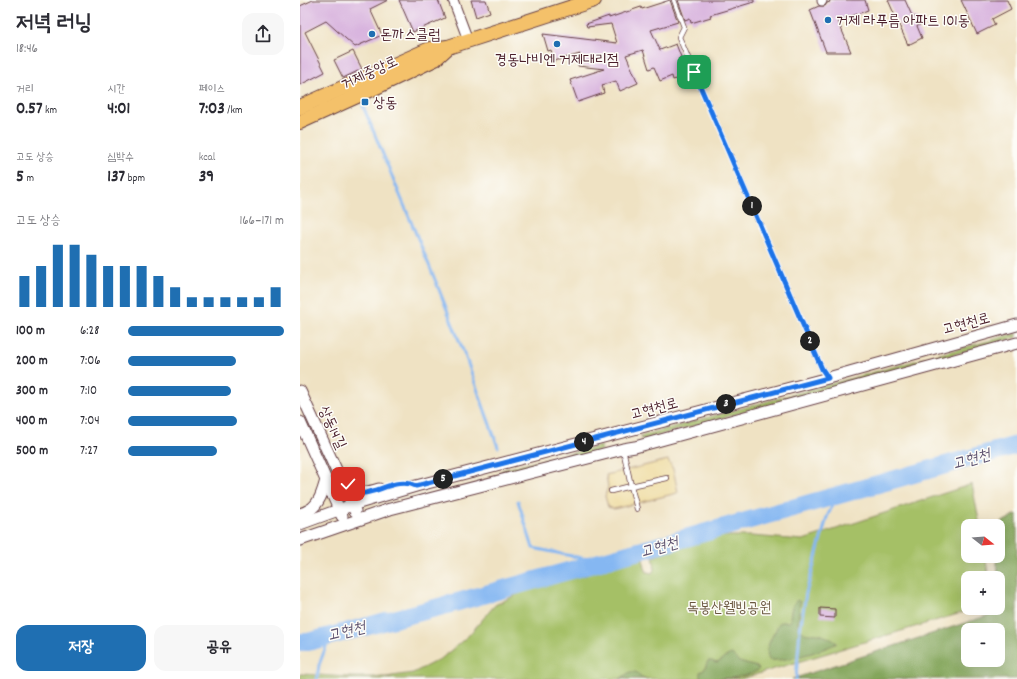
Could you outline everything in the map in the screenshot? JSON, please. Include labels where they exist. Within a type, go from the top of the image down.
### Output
[{"type":"main road","name":"거제중앙로","points":[[300,107],[430,49],[448,47],[594,0]]},
{"type":"main road","name":"거제중앙로","points":[[300,122],[435,60],[448,47]]},
{"type":"street","points":[[453,0],[468,40]]},
{"type":"street","name":"고현천로","points":[[300,524],[352,505],[416,486],[828,378],[1017,325]]},
{"type":"street","points":[[300,540],[390,509],[643,444],[1017,343]]},
{"type":"street","name":"상동14길","points":[[300,391],[358,519]]},
{"type":"street","name":"상동14길","points":[[300,422],[346,524]]},
{"type":"street","points":[[338,475],[353,488],[362,493],[368,493],[404,482],[411,483],[416,486]]},
{"type":"street","points":[[300,514],[310,510],[317,503],[326,480]]},
{"type":"lane","points":[[674,0],[684,27],[679,37],[819,361],[828,378]]},
{"type":"lane","points":[[623,449],[637,509]]},
{"type":"lane","points":[[611,491],[667,478]]},
{"type":"green space","points":[[1017,333],[1017,337],[642,440],[641,436]]},
{"type":"green space","points":[[601,446],[602,450],[503,475],[502,470]]},
{"type":"green space","name":"독봉산웰빙공원","points":[[972,484],[979,519],[961,519],[961,563],[986,563],[988,571],[961,571],[961,613],[741,679],[300,679],[300,674],[348,677],[386,677],[413,673],[442,658],[469,635],[495,605],[526,590],[557,580],[586,575],[598,567],[643,559],[647,572],[652,573],[654,567],[653,557],[689,542],[720,536],[751,536],[803,540]]},
{"type":"green space","points":[[1017,514],[1017,679],[792,679],[961,624],[961,667],[1005,667],[1005,623],[965,623],[990,615],[1005,615],[1005,571],[998,571],[997,563],[1005,563],[1005,521]]},
{"type":"green space","points":[[797,600],[800,602],[798,627],[801,631],[807,634],[822,635],[837,643],[804,655],[785,659],[769,660],[768,646],[778,624],[780,622],[790,622],[792,607]]},
{"type":"green space","points":[[732,654],[739,662],[757,667],[759,669],[741,677],[716,679],[700,678],[700,672],[704,670],[708,661],[716,663]]},
{"type":"green space","points":[[630,672],[637,673],[647,679],[620,679]]},
{"type":"sand","points":[[668,460],[673,469],[677,493],[614,509],[608,507],[605,496],[608,487],[606,475]]},
{"type":"building","points":[[313,0],[388,0],[370,9],[382,35],[355,47],[326,21],[305,32],[325,72],[300,85],[300,6]]},
{"type":"building","points":[[399,0],[438,0],[445,18],[413,32]]},
{"type":"building","points":[[471,0],[486,0],[490,12],[476,17]]},
{"type":"building","points":[[670,0],[678,22],[651,30],[660,50],[676,44],[685,75],[673,80],[672,76],[660,81],[654,67],[649,69],[643,50],[626,55],[638,83],[620,91],[616,81],[602,85],[604,93],[578,102],[570,80],[604,69],[578,66],[580,54],[554,61],[551,50],[548,51],[543,34],[617,43],[611,24],[587,27],[586,24],[609,16],[609,18],[641,7],[642,9]]},
{"type":"building","points":[[678,0],[754,0],[754,2],[710,15],[711,17],[691,23],[690,18],[685,20]]},
{"type":"building","points":[[829,0],[865,0],[868,10],[838,21],[851,52],[826,52],[810,10],[819,6],[825,6],[830,2]]},
{"type":"building","points":[[888,0],[905,0],[913,18],[916,16],[920,25],[917,26],[922,38],[908,45]]},
{"type":"building","points":[[961,0],[1007,0],[1011,9],[992,19],[995,25],[977,34]]},
{"type":"building","points":[[353,51],[362,69],[343,78],[334,60]]},
{"type":"building","points":[[820,608],[835,609],[835,618],[820,617]]},
{"type":"waterway","points":[[363,106],[436,282],[466,358],[498,447]]},
{"type":"waterway","name":"고현천","points":[[300,642],[308,642],[454,603],[1017,445]]},
{"type":"waterway","points":[[796,679],[800,630],[806,593],[827,517],[837,496]]},
{"type":"waterway","points":[[518,501],[533,548],[601,562]]},
{"type":"waterway","points":[[317,679],[319,665],[330,636]]},
{"type":"place","name":"거제 라푸름 아파트 101동","points":[[828,20]]},
{"type":"place","name":"돈까스클럽","points":[[372,34]]},
{"type":"place","name":"경동나비엔 거제대리점","points":[[557,44]]},
{"type":"place","name":"상동","points":[[365,102]]},
{"type":"route","points":[[348,484],[362,493],[368,493],[404,482],[411,483],[416,486],[828,378],[822,369],[694,72]]}]
